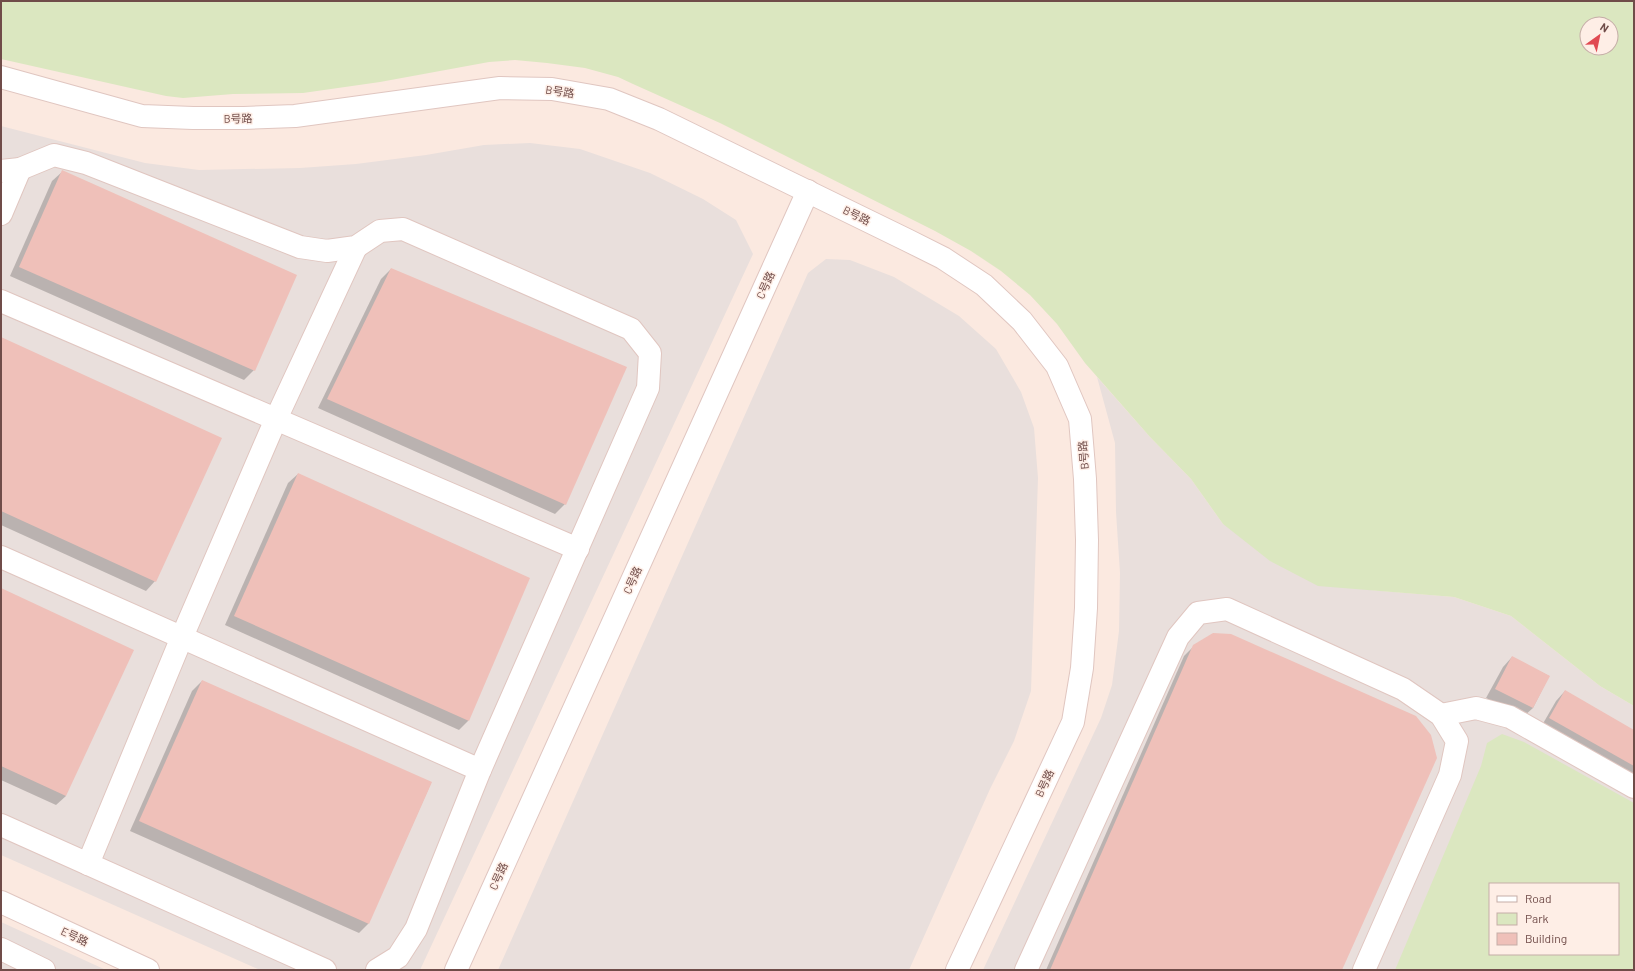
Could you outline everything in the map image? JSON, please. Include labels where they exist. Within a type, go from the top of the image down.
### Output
[{"type":"street","name":"B号路","points":[[1,77],[142,116],[193,118],[295,116],[500,88],[552,89],[609,100],[659,119],[808,191],[943,258],[984,285],[1022,321],[1057,366],[1080,419],[1085,479],[1086,608],[1082,668],[1073,722],[956,970]]},
{"type":"street","points":[[1,214],[11,170],[54,155],[86,163],[300,247],[327,251],[356,247],[380,231],[403,229],[631,329],[650,353],[648,388],[480,770],[416,929],[398,957],[377,970]]},
{"type":"street","name":"C号路","points":[[456,970],[808,191]]},
{"type":"street","points":[[88,864],[182,637],[276,418],[356,247]]},
{"type":"street","points":[[1,301],[578,549]]},
{"type":"street","points":[[1,557],[480,770]]},
{"type":"street","points":[[1026,970],[1178,637],[1198,612],[1227,609],[1403,689],[1441,715],[1457,740],[1450,774],[1364,970]]},
{"type":"street","points":[[1441,715],[1476,708],[1510,717],[1634,787]]},
{"type":"street","points":[[1,825],[325,970]]},
{"type":"street","name":"E号路","points":[[1,902],[148,970]]},
{"type":"street","points":[[1,949],[38,969]]},
{"type":"shaded area","points":[[1,126],[145,163],[199,170],[300,168],[356,164],[426,155],[484,145],[530,143],[580,149],[650,173],[703,199],[736,220],[753,254],[420,970],[260,970],[1,855]]},
{"type":"shaded area","points":[[826,259],[850,260],[894,277],[959,316],[996,349],[1021,392],[1034,428],[1038,478],[1031,691],[1014,741],[990,789],[909,970],[498,970],[808,273]]},
{"type":"shaded area","points":[[1097,377],[1150,437],[1191,479],[1223,524],[1370,590],[1454,597],[1511,616],[1600,686],[1634,706],[1634,970],[983,970],[1101,718],[1112,685],[1119,631],[1120,573],[1116,512],[1115,443]]},
{"type":"shaded area","points":[[1,922],[106,970],[1,970]]},
{"type":"green space","points":[[1,1],[1634,1],[1634,706],[1600,686],[1511,616],[1454,597],[1318,586],[1270,561],[1223,524],[1191,479],[1150,437],[1085,363],[1057,324],[1030,295],[1001,271],[971,251],[935,231],[720,123],[618,77],[585,68],[515,60],[489,62],[380,82],[303,93],[233,94],[183,98],[166,96],[1,59]]},
{"type":"green space","points":[[1502,734],[1524,742],[1634,803],[1634,970],[1395,970],[1481,766],[1487,743]]},
{"type":"building","points":[[62,170],[297,275],[255,371],[19,267]]},
{"type":"building","points":[[391,268],[627,367],[566,505],[327,399]]},
{"type":"building","points":[[1,337],[222,438],[156,582],[1,511]]},
{"type":"building","points":[[298,473],[530,578],[469,721],[234,616]]},
{"type":"building","points":[[1,588],[134,650],[66,796],[1,766]]},
{"type":"building","points":[[1213,633],[1231,634],[1416,716],[1431,735],[1437,758],[1342,970],[1050,970],[1193,645]]},
{"type":"building","points":[[1512,656],[1550,676],[1533,708],[1495,689]]},
{"type":"building","points":[[202,680],[432,782],[369,924],[139,821]]},
{"type":"building","points":[[1565,690],[1634,730],[1634,766],[1549,718]]}]
